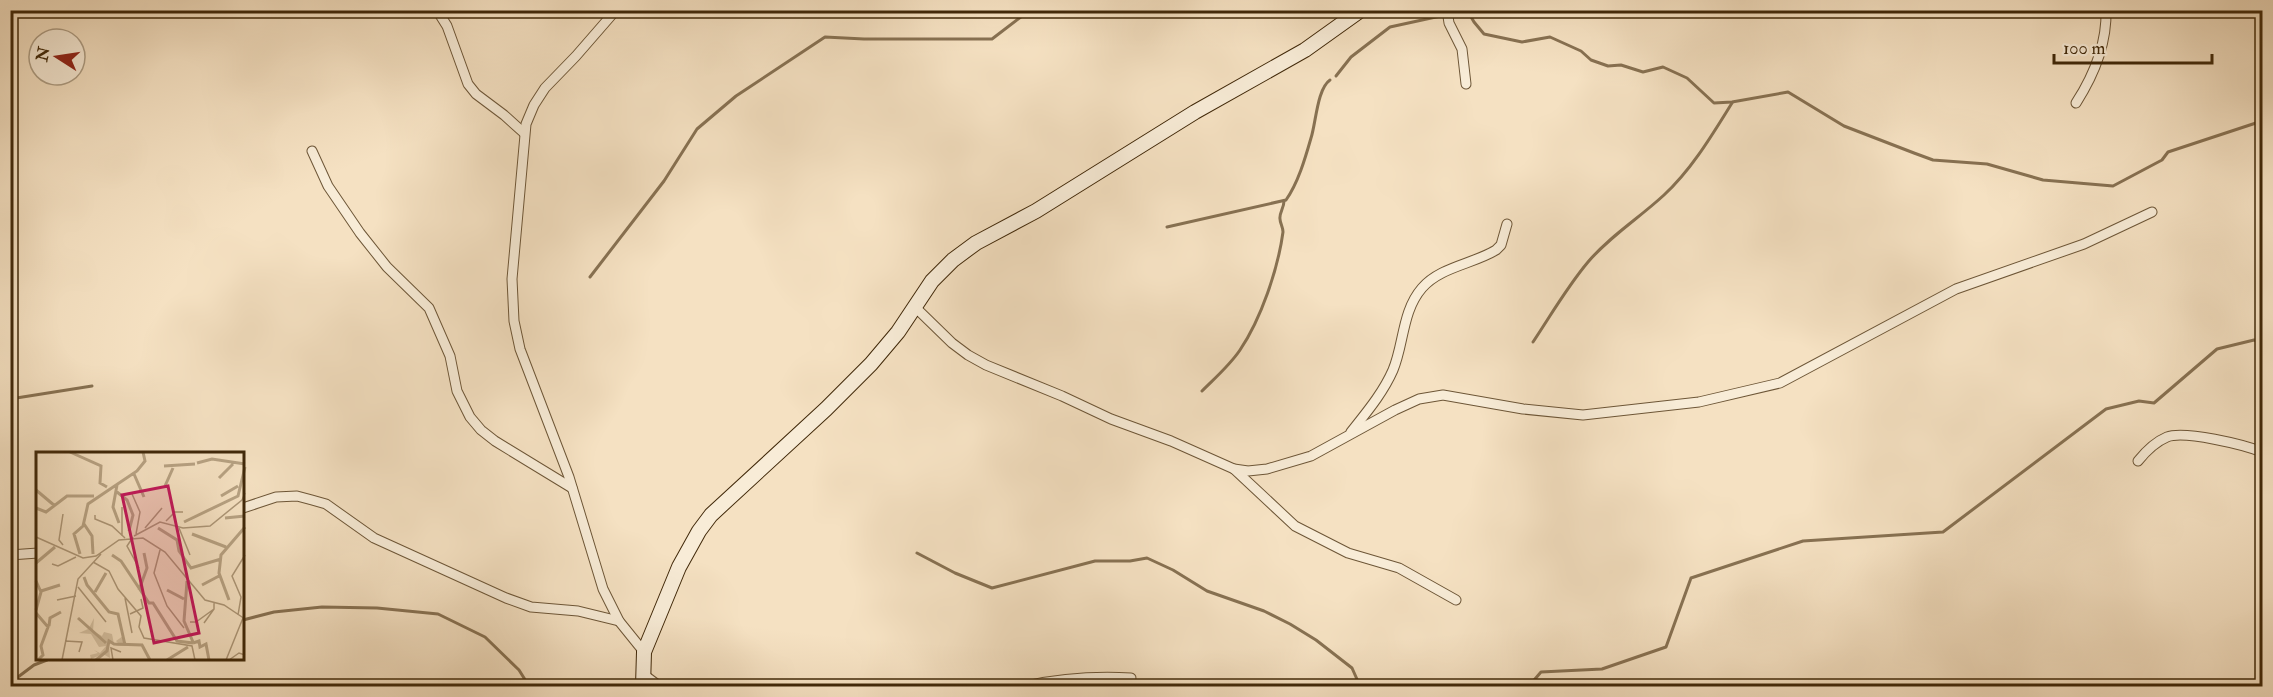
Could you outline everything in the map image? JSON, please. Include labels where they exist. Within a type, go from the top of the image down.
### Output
[{"type":"street","points":[[437,10],[447,26],[468,84],[476,94],[524,132]]},
{"type":"street","points":[[616,10],[545,88],[534,105],[524,132],[512,279],[514,321],[520,349],[572,488],[603,589],[619,621],[644,652]]},
{"type":"street","points":[[659,687],[643,680],[644,652],[679,567],[705,523],[871,364],[898,332],[932,281],[952,260],[976,243],[1036,211],[1195,112],[1305,50],[1361,10]]},
{"type":"street","points":[[1447,10],[1449,23],[1462,49],[1466,84]]},
{"type":"street","points":[[2076,104],[2086,88],[2102,46],[2107,29],[2106,10]]},
{"type":"street","points":[[312,151],[328,186],[360,233],[387,267],[429,308],[450,356],[457,391],[470,417],[495,441],[572,488]]},
{"type":"street","points":[[915,307],[952,343],[986,365],[1234,469],[1248,471],[1267,469],[1311,456],[1419,399],[1443,395],[1523,409],[1583,415],[1699,402],[1780,383],[1956,289],[2084,244],[2152,212]]},
{"type":"street","points":[[1347,436],[1366,413],[1392,372],[1407,315],[1422,288],[1433,278],[1496,250],[1501,245],[1507,224]]},
{"type":"street","points":[[2138,460],[2147,450],[2169,436],[2193,436],[2262,452]]},
{"type":"street","points":[[1234,469],[1295,526],[1348,553],[1399,568],[1456,600]]},
{"type":"street","points":[[244,508],[276,497],[297,496],[326,504],[374,538],[531,608],[578,611],[619,621]]},
{"type":"street","points":[[10,555],[36,553]]},
{"type":"street","points":[[1026,687],[1065,678],[1091,676],[1131,678]]},
{"type":"waterway","points":[[590,277],[664,181],[697,129],[736,96],[825,37],[992,39],[1030,10]]},
{"type":"waterway","points":[[1450,14],[1464,10]]},
{"type":"waterway","points":[[1467,10],[1484,34],[1522,42],[1550,37],[1581,51],[1591,60],[1608,66],[1621,65],[1643,72],[1663,67],[1687,78],[1714,103],[1788,92],[1844,126],[1933,160],[1987,164],[2043,180],[2113,186],[2162,160],[2168,152],[2262,121]]},
{"type":"waterway","points":[[1336,76],[1351,57],[1390,27],[1445,15]]},
{"type":"waterway","points":[[1167,227],[1286,200],[1301,170],[1313,132],[1322,91],[1330,80]]},
{"type":"waterway","points":[[1533,342],[1588,262],[1654,204],[1684,174],[1732,103]]},
{"type":"waterway","points":[[1202,391],[1236,356],[1262,309],[1281,246],[1283,232],[1280,217],[1284,201]]},
{"type":"waterway","points":[[1529,686],[1541,672],[1602,669],[1666,647],[1691,578],[1803,541],[1943,532],[2106,409],[2139,401],[2154,403],[2217,349],[2254,340],[2262,343]]},
{"type":"waterway","points":[[10,399],[92,386]]},
{"type":"waterway","points":[[917,553],[955,573],[992,588],[1095,561],[1130,561],[1147,558],[1173,570],[1207,591],[1264,611],[1290,624],[1316,640],[1352,668],[1360,686]]},
{"type":"waterway","points":[[244,620],[274,612],[322,607],[377,608],[438,614],[485,637],[519,670],[529,686]]},
{"type":"waterway","points":[[10,683],[34,665],[44,661]]}]
